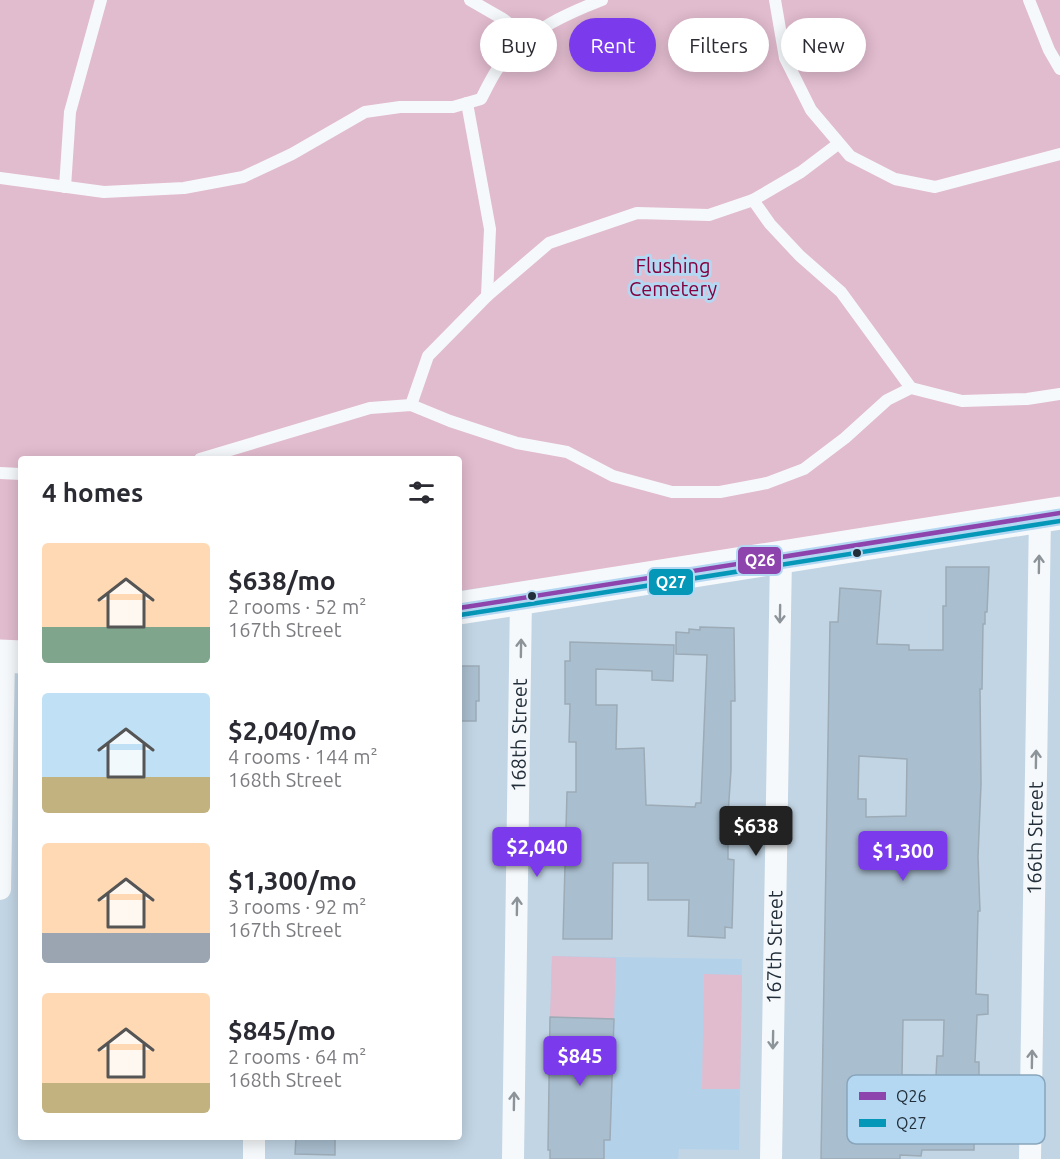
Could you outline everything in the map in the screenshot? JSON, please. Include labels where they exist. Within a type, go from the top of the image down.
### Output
[{"type":"street","points":[[462,607],[1050,515]]},
{"type":"street","name":"166th Street","points":[[1033,1075],[1050,515]]},
{"type":"street","name":"167th Street","points":[[771,1159],[781,556]]},
{"type":"street","name":"168th Street","points":[[513,1159],[521,597]]},
{"type":"street","points":[[0,888],[8,656]]},
{"type":"street","points":[[254,1140],[254,1159]]},
{"type":"street","name":"166th Street","points":[[1030,1144],[1030,1159]]},
{"type":"lane","points":[[65,187],[70,112],[101,0]]},
{"type":"lane","points":[[470,0],[501,18]]},
{"type":"lane","points":[[557,19],[602,0]]},
{"type":"lane","points":[[775,0],[785,58],[811,110],[850,156],[895,179],[935,187],[1060,154]]},
{"type":"lane","points":[[1029,0],[1049,50],[1060,69]]},
{"type":"lane","points":[[0,178],[104,192],[184,188],[243,177],[292,154],[365,112],[400,107],[453,107],[481,99],[497,72]]},
{"type":"lane","points":[[467,103],[490,230],[487,296]]},
{"type":"lane","points":[[411,405],[428,356],[487,296],[549,243],[637,213],[709,215],[753,200],[801,172],[838,144]]},
{"type":"lane","points":[[753,200],[770,224],[800,256],[842,292],[911,388],[962,401],[1028,399],[1060,394]]},
{"type":"lane","points":[[210,456],[370,408],[411,405],[450,421],[517,443],[567,452],[613,476],[672,492],[720,492],[767,483],[804,470],[845,438],[887,400],[911,388]]},
{"type":"lane","points":[[0,473],[18,474]]},
{"type":"shaded area","points":[[552,956],[742,959],[739,1150],[679,1149],[678,1159],[604,1159],[604,1140],[610,1140],[614,1019],[550,1017]]},
{"type":"green space","name":"Flushing Cemetery","points":[[0,0],[1060,0],[1060,501],[462,591],[462,456],[18,456],[18,641],[0,642]]},
{"type":"green space","points":[[552,956],[616,958],[614,1019],[550,1017]]},
{"type":"green space","points":[[704,974],[742,975],[740,1089],[702,1089]]},
{"type":"building","points":[[946,567],[989,567],[987,612],[985,612],[985,624],[983,624],[982,689],[980,689],[981,784],[978,857],[980,911],[978,911],[976,994],[988,995],[988,1014],[977,1015],[975,1062],[979,1062],[979,1075],[936,1075],[937,1056],[943,1056],[944,1020],[903,1020],[902,1075],[847,1075],[847,1144],[974,1144],[974,1150],[922,1150],[921,1156],[900,1155],[900,1159],[821,1159],[830,622],[838,622],[840,588],[881,591],[877,644],[909,645],[909,650],[943,650],[943,606],[946,606]],"holes":[[[859,756],[907,759],[906,816],[866,817],[866,799],[858,799]]]},
{"type":"building","points":[[700,627],[734,628],[735,701],[731,701],[731,770],[728,815],[728,859],[734,860],[732,928],[725,927],[725,938],[688,936],[689,900],[648,900],[648,863],[613,863],[612,939],[563,939],[567,792],[576,792],[576,742],[569,742],[570,704],[565,704],[565,661],[570,661],[570,642],[674,645],[673,681],[652,680],[652,671],[596,669],[596,705],[617,705],[616,749],[644,748],[646,805],[695,807],[696,803],[701,803],[707,655],[676,654],[676,632],[689,633],[689,629],[700,630]]},
{"type":"building","points":[[462,666],[479,666],[479,701],[476,701],[476,721],[462,721]]},
{"type":"building","points":[[550,1017],[614,1019],[610,1140],[604,1140],[604,1159],[550,1159],[550,1150],[548,1150]]},
{"type":"building","points":[[296,1140],[335,1140],[335,1155],[295,1154]]},
{"type":"transit line","name":"Q26","points":[[462,608],[1060,513]]},
{"type":"transit line","name":"Q27","points":[[462,615],[1060,521]]}]
